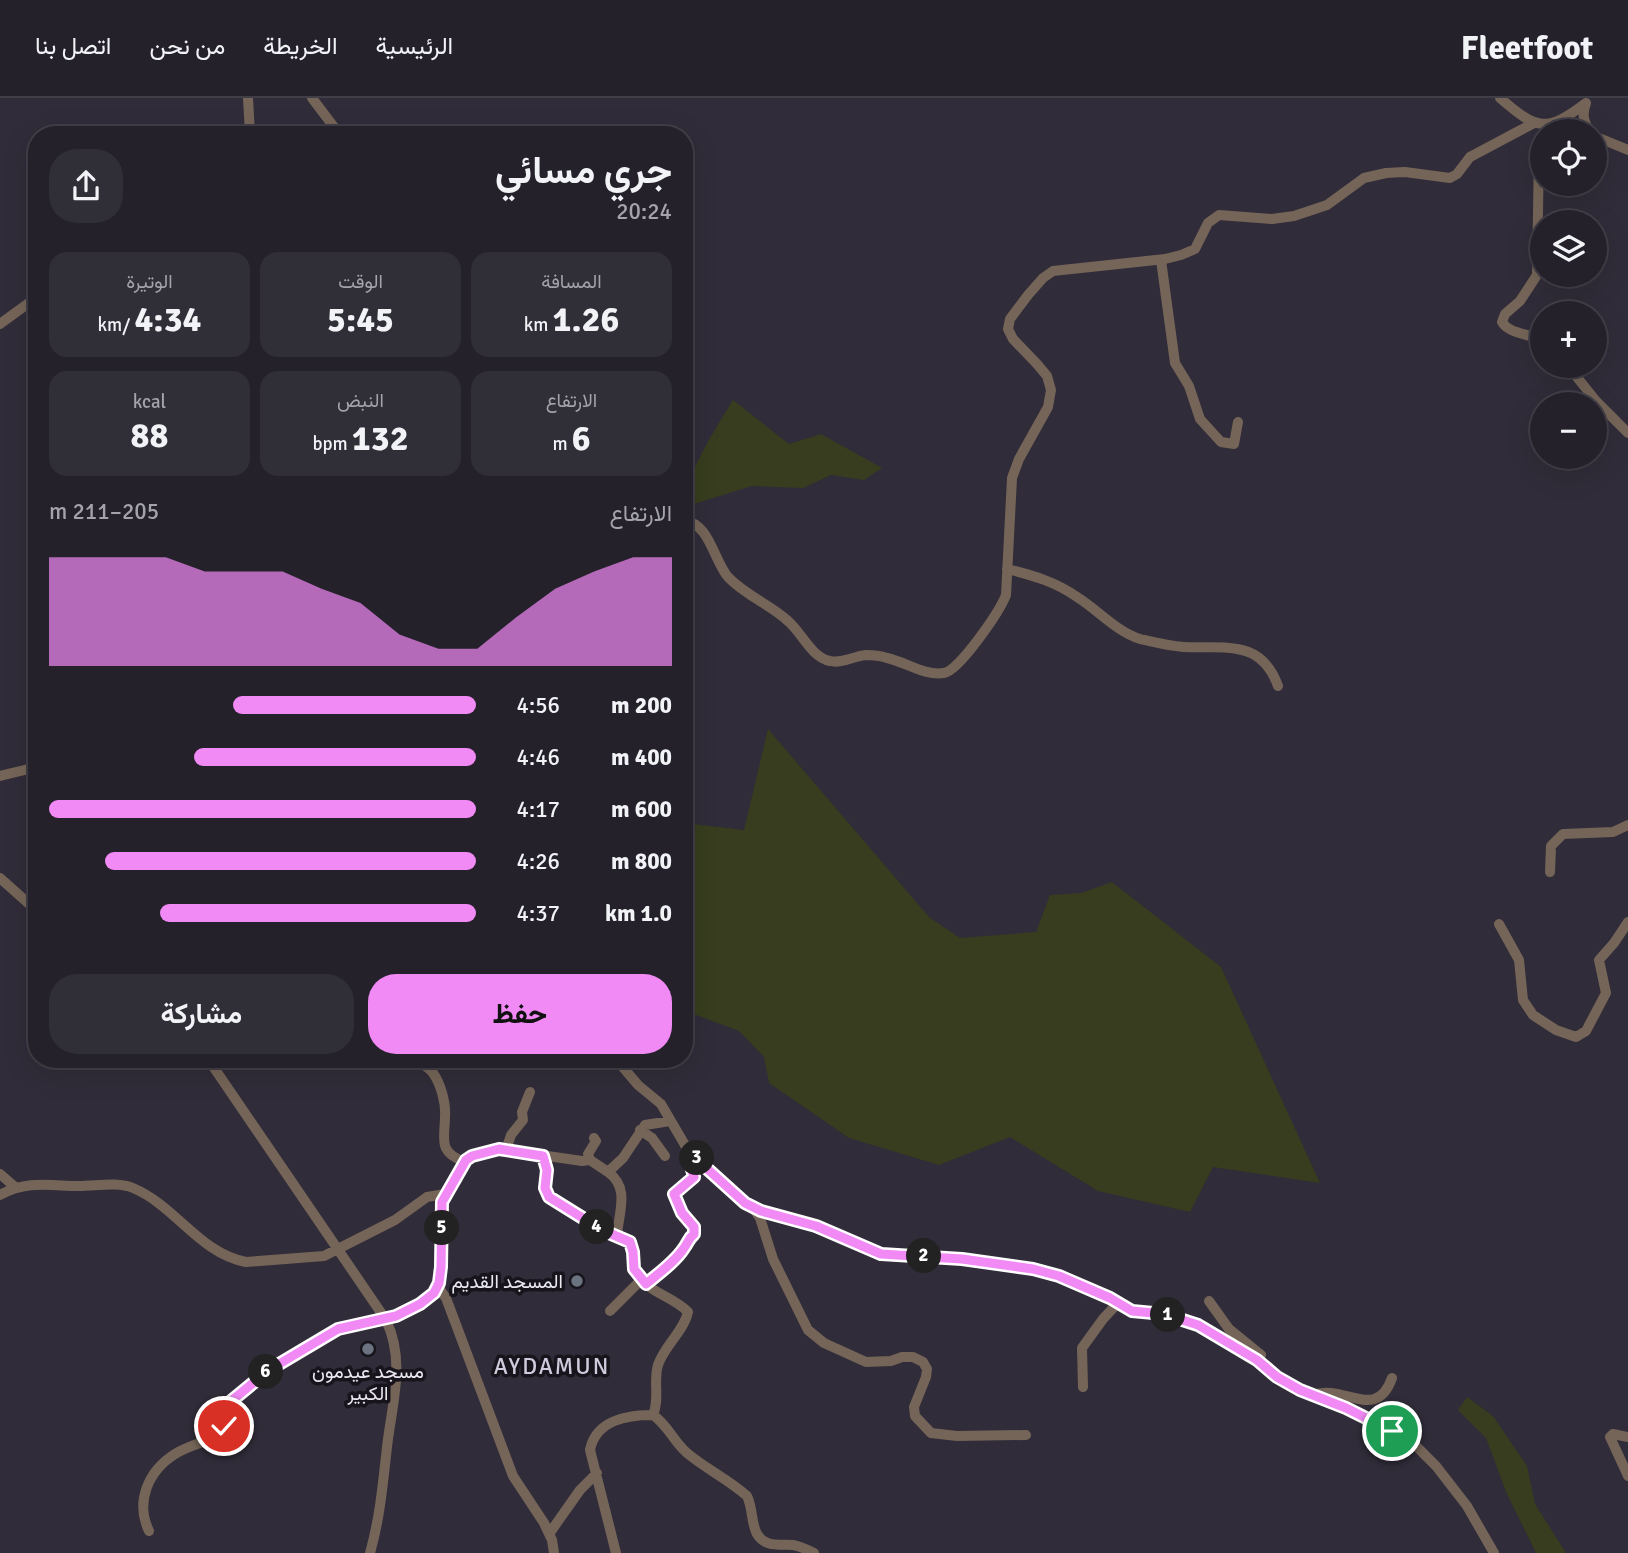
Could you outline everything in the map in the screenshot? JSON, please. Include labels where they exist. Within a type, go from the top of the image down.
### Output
[{"type":"street","points":[[248,98],[250,126]]},
{"type":"street","points":[[312,98],[334,126]]},
{"type":"street","points":[[1500,98],[1530,121]]},
{"type":"street","points":[[1563,119],[1588,100]]},
{"type":"street","points":[[1584,119],[1582,113],[1588,100]]},
{"type":"street","points":[[693,525],[699,527],[722,570],[735,583],[789,621],[819,657],[835,662],[873,656],[894,660],[927,672],[950,671],[963,658],[1004,601],[1007,587],[1010,490],[1014,469],[1048,407],[1051,390],[1047,376],[1013,339],[1008,329],[1010,318],[1028,295],[1053,271],[1161,260],[1181,255],[1195,249],[1208,223],[1219,215],[1272,219],[1294,216],[1327,205],[1364,178],[1405,172],[1450,178],[1457,174],[1470,157],[1530,133]]},
{"type":"street","points":[[1607,142],[1628,150]]},
{"type":"street","points":[[1530,335],[1510,330],[1502,322],[1505,314],[1528,292],[1537,275],[1538,196]]},
{"type":"street","points":[[1161,260],[1175,363],[1189,386],[1200,419],[1221,442],[1234,444],[1238,422]]},
{"type":"street","points":[[0,324],[28,304]]},
{"type":"street","points":[[1578,378],[1628,433]]},
{"type":"street","points":[[1007,569],[1041,578],[1077,596],[1110,622],[1138,638],[1181,647],[1217,645],[1240,649],[1272,669],[1278,686]]},
{"type":"street","points":[[0,776],[28,769]]},
{"type":"street","points":[[1549,872],[1551,846],[1563,834],[1613,832],[1628,825]]},
{"type":"street","points":[[0,878],[28,903]]},
{"type":"street","points":[[1499,924],[1519,960],[1523,1000],[1533,1015],[1556,1030],[1576,1037],[1586,1031],[1605,993],[1599,960],[1628,922]]},
{"type":"street","points":[[214,1068],[386,1320],[396,1346],[397,1378],[370,1553]]},
{"type":"street","points":[[427,1068],[433,1073],[441,1091],[446,1113],[443,1140],[445,1147],[456,1159],[464,1162]]},
{"type":"street","points":[[624,1068],[638,1085],[661,1104],[692,1155],[753,1208],[760,1218],[773,1259],[808,1330],[824,1343],[866,1362],[891,1361],[902,1357],[913,1357],[923,1362],[927,1369],[926,1377],[915,1407],[915,1416],[931,1433],[957,1436],[1026,1435]]},
{"type":"street","points":[[506,1150],[511,1135],[523,1120],[522,1112],[530,1092]]},
{"type":"street","points":[[635,1115],[665,1156]]},
{"type":"street","points":[[608,1172],[623,1158],[643,1127],[670,1121]]},
{"type":"street","points":[[590,1160],[587,1154],[596,1140],[594,1138]]},
{"type":"street","points":[[149,1531],[143,1515],[142,1500],[152,1478],[176,1452],[221,1434],[232,1400],[269,1370],[326,1336],[345,1327],[386,1320],[420,1304],[438,1287],[442,1250],[442,1202],[464,1162],[480,1153],[506,1150],[590,1160],[617,1180],[622,1191],[617,1235]]},
{"type":"street","points":[[610,1311],[644,1282],[665,1269],[694,1234],[694,1227],[682,1213],[674,1194],[694,1177],[692,1155]]},
{"type":"street","points":[[543,1156],[547,1170],[545,1188],[549,1197],[602,1230],[625,1238],[632,1246],[634,1269],[644,1282],[688,1312],[657,1367],[653,1415]]},
{"type":"street","points":[[0,1174],[15,1187]]},
{"type":"street","points":[[0,1195],[15,1187],[46,1184],[116,1185],[133,1188],[155,1202],[205,1244],[246,1262],[324,1256],[395,1220],[427,1197],[445,1194]]},
{"type":"street","points":[[753,1208],[816,1226],[881,1254],[962,1259],[1044,1271],[1087,1287],[1132,1311],[1152,1312],[1186,1320],[1257,1360],[1285,1382],[1374,1420],[1416,1447],[1436,1466],[1467,1506],[1494,1553]]},
{"type":"street","points":[[438,1287],[446,1298],[513,1476],[549,1534],[554,1553]]},
{"type":"street","points":[[1209,1301],[1229,1329],[1261,1355],[1257,1360]]},
{"type":"street","points":[[1083,1387],[1082,1348],[1102,1319],[1117,1304]]},
{"type":"street","points":[[1312,1395],[1332,1392],[1372,1401],[1390,1388],[1392,1378]]},
{"type":"street","points":[[616,1553],[590,1450],[597,1432],[617,1420],[653,1415],[667,1426],[687,1452],[747,1496],[756,1531],[761,1539],[772,1545],[793,1545],[814,1553]]},
{"type":"street","points":[[1628,1437],[1613,1434],[1610,1437],[1628,1476]]},
{"type":"street","points":[[549,1534],[580,1490],[597,1474]]},
{"type":"green space","points":[[733,400],[789,444],[821,434],[882,468],[864,480],[831,475],[803,488],[752,486],[693,504],[693,472]]},
{"type":"green space","points":[[768,729],[929,917],[960,938],[1036,932],[1050,895],[1081,893],[1112,882],[1221,967],[1320,1183],[1213,1167],[1190,1212],[1098,1191],[1010,1137],[939,1165],[849,1138],[769,1083],[764,1057],[739,1031],[693,1014],[693,824],[744,830]]},
{"type":"green space","points":[[1467,1397],[1493,1416],[1527,1466],[1535,1504],[1566,1553],[1536,1553],[1507,1494],[1486,1438],[1458,1410]]},
{"type":"place","name":"المسجد القديم","points":[[577,1281]]},
{"type":"place","name":"مسجد عيدمون الكبير","points":[[368,1349]]},
{"type":"district","name":"AYDAMUN","points":[[552,1366]]},
{"type":"route","points":[[224,1426],[230,1402],[269,1370],[338,1329],[386,1320],[420,1304],[434,1293],[440,1275],[442,1202],[445,1194],[466,1160],[488,1150],[499,1149],[543,1156],[547,1166],[545,1188],[549,1197],[602,1230],[630,1242],[634,1269],[646,1284],[665,1269],[694,1234],[694,1227],[682,1213],[674,1194],[694,1177],[692,1155],[753,1208],[816,1226],[881,1254],[962,1259],[1044,1271],[1087,1287],[1132,1311],[1164,1314],[1186,1320],[1257,1360],[1285,1382],[1374,1420],[1392,1431]]}]
